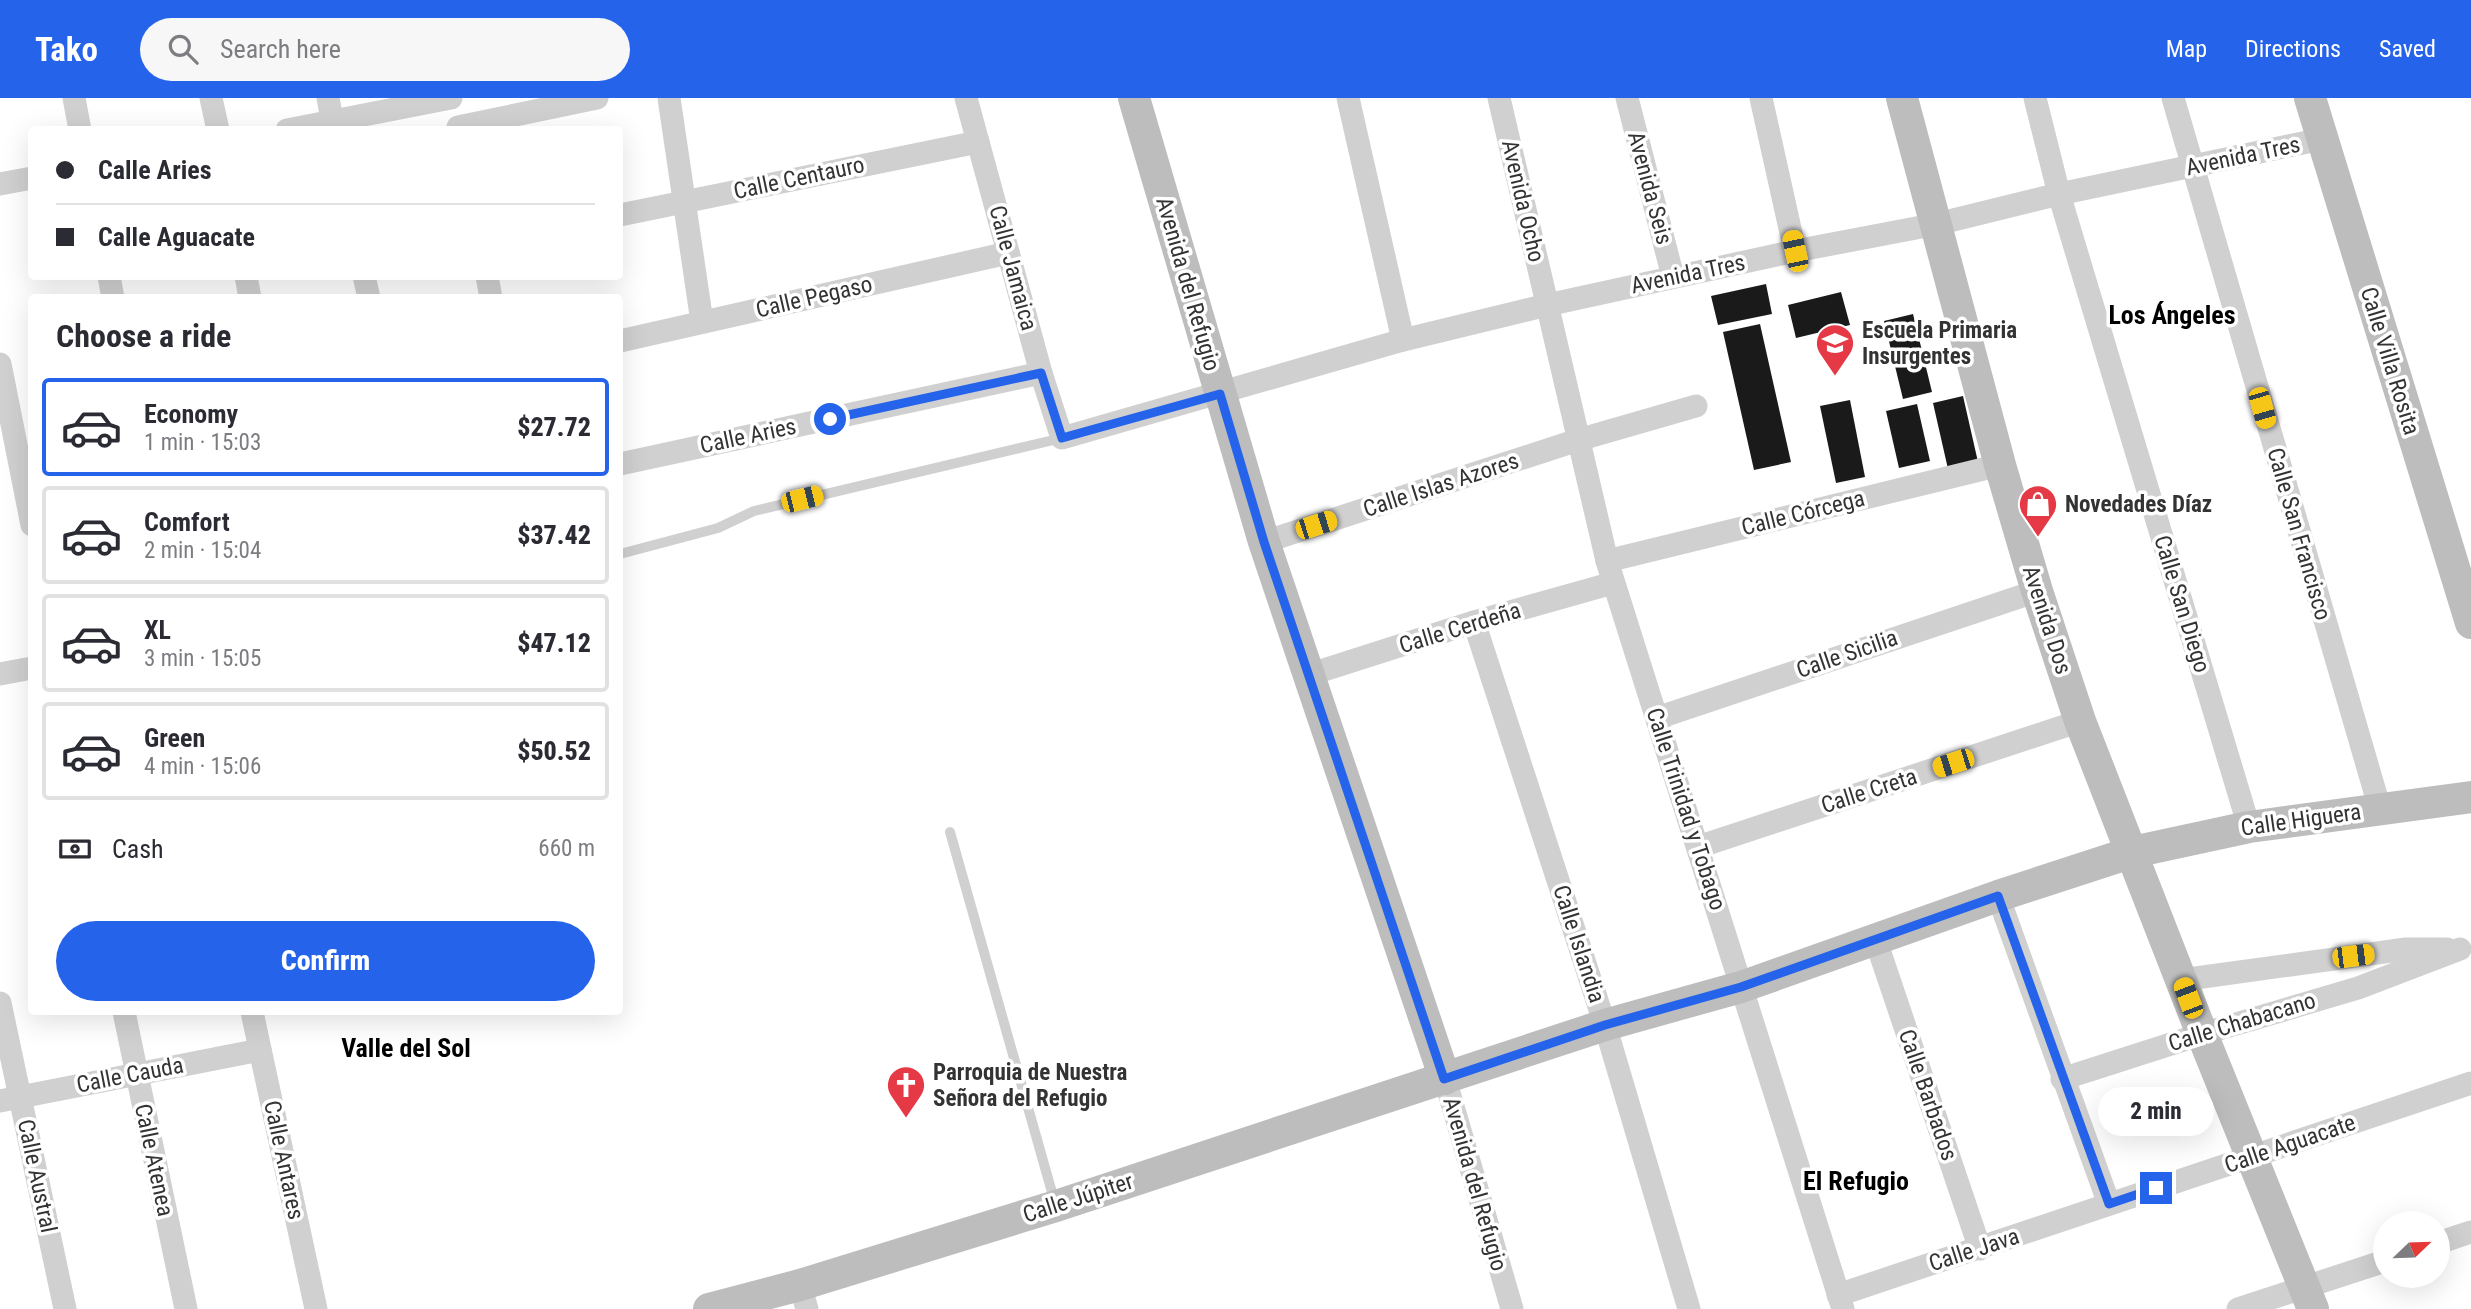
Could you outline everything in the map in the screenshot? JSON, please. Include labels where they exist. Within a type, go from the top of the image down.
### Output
[{"type":"street","points":[[74,98],[79,126]]},
{"type":"street","points":[[211,98],[217,126]]},
{"type":"street","points":[[328,98],[333,125],[452,98],[458,126]]},
{"type":"street","points":[[467,126],[597,98]]},
{"type":"street","points":[[669,98],[702,322]]},
{"type":"street","name":"Calle Jamaica","points":[[966,98],[1041,373],[1062,438]]},
{"type":"street","name":"Avenida del Refugio","points":[[1134,98],[1264,542],[1444,1079],[1512,1309]]},
{"type":"street","points":[[1348,98],[1404,340]]},
{"type":"street","name":"Avenida Ocho","points":[[1499,98],[1547,304]]},
{"type":"street","name":"Avenida Seis","points":[[1627,98],[1673,278]]},
{"type":"street","points":[[1761,98],[1795,251]]},
{"type":"street","name":"Avenida Dos","points":[[1902,98],[2000,465],[2037,591],[2080,722],[2308,1298]]},
{"type":"street","name":"Calle San Diego","points":[[2035,98],[2059,194],[2249,827]]},
{"type":"street","name":"Calle San Francisco","points":[[2173,98],[2191,167],[2381,808]]},
{"type":"street","name":"Calle Villa Rosita","points":[[2311,98],[2471,623]]},
{"type":"street","name":"Avenida Tres","points":[[1062,438],[1404,340],[1547,304],[1937,224],[2059,194],[2322,139]]},
{"type":"street","name":"Calle Centauro","points":[[623,214],[978,142]]},
{"type":"street","points":[[0,184],[28,179]]},
{"type":"street","name":"Calle Pegaso","points":[[623,340],[1008,253]]},
{"type":"street","name":"Calle Trinidad y Tobago","points":[[1547,304],[1610,572],[1840,1302]]},
{"type":"street","points":[[0,364],[28,505]]},
{"type":"street","name":"Calle Aries","points":[[623,463],[1041,373]]},
{"type":"street","name":"Calle Islas Azores","points":[[1264,542],[1578,440],[1696,406]]},
{"type":"street","name":"Calle Córcega","points":[[1610,572],[2000,465]]},
{"type":"street","name":"Calle Cerdeña","points":[[1308,675],[1474,622],[1610,572]]},
{"type":"street","name":"Calle Sicilia","points":[[1657,718],[2037,591]]},
{"type":"street","name":"Calle Islandia","points":[[1474,622],[1605,1025],[1689,1309]]},
{"type":"street","points":[[0,674],[28,669]]},
{"type":"street","name":"Calle Creta","points":[[1698,847],[2080,722]]},
{"type":"street","name":"Calle Higuera","points":[[1741,987],[1998,896],[2133,852],[2249,827],[2471,797]]},
{"type":"street","points":[[1998,896],[2109,1204]]},
{"type":"street","name":"Calle Barbados","points":[[1875,941],[1980,1249]]},
{"type":"street","name":"Calle Chabacano","points":[[2181,980],[2406,950],[2465,949]]},
{"type":"street","name":"Calle Chabacano","points":[[2062,1079],[2358,988],[2465,949]]},
{"type":"street","name":"Calle Júpiter","points":[[709,1309],[804,1297],[1056,1206],[1605,1025],[1741,987]]},
{"type":"street","name":"Calle Austral","points":[[0,1003],[10,1099],[65,1309]]},
{"type":"street","name":"Calle Atenea","points":[[125,1015],[186,1309]]},
{"type":"street","name":"Calle Antares","points":[[254,1015],[316,1309]]},
{"type":"street","name":"Calle Cauda","points":[[10,1099],[260,1050]]},
{"type":"street","name":"Calle Aguacate","points":[[2109,1204],[2471,1083]]},
{"type":"street","name":"Calle Java","points":[[1840,1302],[2109,1204]]},
{"type":"street","points":[[2450,1239],[2471,1232]]},
{"type":"street","points":[[2238,1309],[2308,1298],[2373,1267]]},
{"type":"lane","points":[[623,553],[718,528],[754,511],[1062,438]]},
{"type":"lane","points":[[950,832],[1056,1206]]},
{"type":"building","points":[[1766,284],[1772,314],[1718,325],[1711,296]]},
{"type":"building","points":[[1841,292],[1850,325],[1796,338],[1788,305]]},
{"type":"building","points":[[1913,314],[1932,392],[1903,399],[1884,321]]},
{"type":"building","points":[[1760,324],[1791,462],[1754,470],[1723,332]]},
{"type":"building","points":[[1963,396],[1978,462],[1948,469],[1933,403]]},
{"type":"building","points":[[1850,400],[1865,477],[1836,483],[1820,406]]},
{"type":"building","points":[[1917,404],[1930,461],[1899,468],[1886,411]]},
{"type":"place","name":"Escuela Primaria Insurgentes","points":[[1835,377]]},
{"type":"place","name":"Novedades Díaz","points":[[2038,538]]},
{"type":"place","name":"Parroquia de Nuestra Señora del Refugio","points":[[906,1119]]},
{"type":"district","name":"Los Ángeles","points":[[2172,315]]},
{"type":"district","name":"Valle del Sol","points":[[406,1048]]},
{"type":"district","name":"El Refugio","points":[[1856,1181]]},
{"type":"route","points":[[830,419],[1041,373],[1062,438],[1220,394],[1264,542],[1444,1079],[1605,1025],[1741,987],[1998,896],[2109,1204],[2156,1188]]}]
